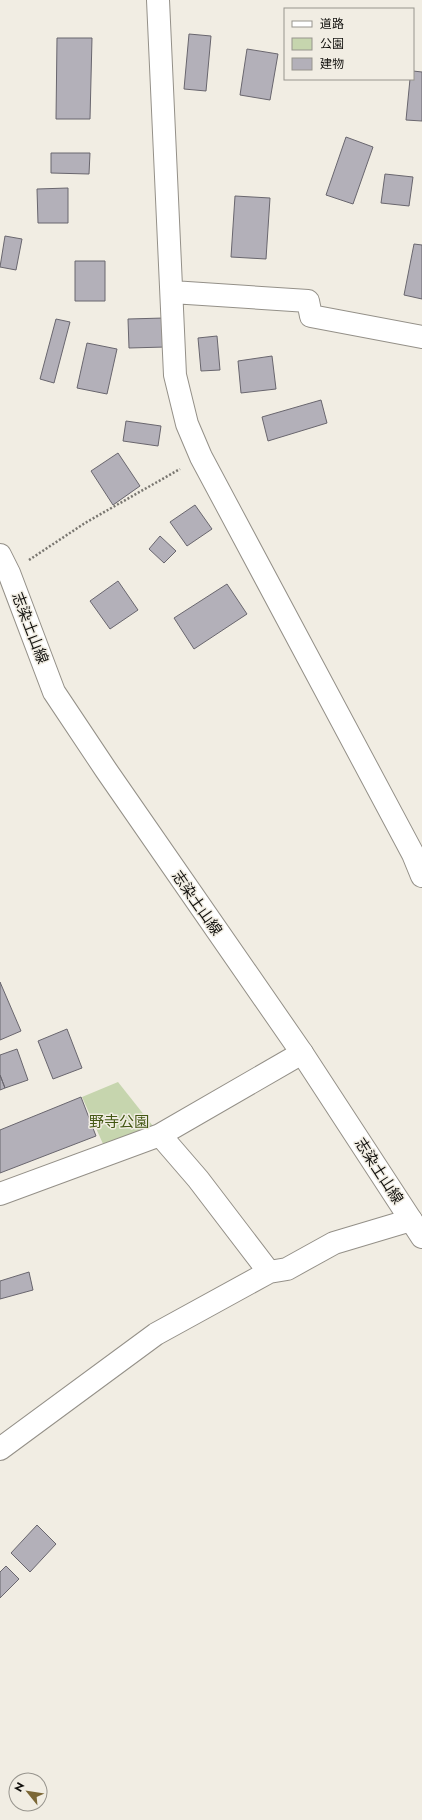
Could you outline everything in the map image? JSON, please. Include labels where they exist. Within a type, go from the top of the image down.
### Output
[{"type":"street","points":[[158,0],[175,375],[187,424],[201,456],[406,840],[422,876]]},
{"type":"street","points":[[172,292],[308,301],[311,316],[422,337]]},
{"type":"street","name":"志染土山線","points":[[5,564],[54,692],[106,770],[302,1053],[416,1229]]},
{"type":"street","points":[[0,1194],[160,1135],[302,1053]]},
{"type":"street","points":[[160,1135],[198,1179],[269,1272]]},
{"type":"street","points":[[0,1449],[156,1334],[269,1272],[287,1269],[334,1243],[416,1229]]},
{"type":"path","points":[[5,564],[85,523],[201,456]]},
{"type":"green space","name":"野寺公園","points":[[118,1082],[160,1135],[108,1155],[82,1097]]},
{"type":"building","points":[[189,34],[211,36],[206,91],[184,89]]},
{"type":"building","points":[[57,38],[92,38],[90,119],[56,119]]},
{"type":"building","points":[[247,49],[278,54],[270,100],[240,95]]},
{"type":"building","points":[[414,71],[422,72],[422,121],[406,120],[410,80],[414,80]]},
{"type":"building","points":[[346,137],[373,147],[353,204],[326,195]]},
{"type":"building","points":[[51,153],[90,153],[89,174],[51,173]]},
{"type":"building","points":[[385,174],[413,177],[409,206],[381,203]]},
{"type":"building","points":[[68,188],[68,223],[38,223],[37,189]]},
{"type":"building","points":[[235,196],[270,198],[266,259],[231,257]]},
{"type":"building","points":[[5,236],[22,239],[16,270],[0,267]]},
{"type":"building","points":[[414,244],[422,245],[422,299],[404,295]]},
{"type":"building","points":[[75,261],[105,261],[105,301],[75,301]]},
{"type":"building","points":[[164,318],[165,347],[129,348],[128,319]]},
{"type":"building","points":[[56,319],[70,322],[54,383],[40,379]]},
{"type":"building","points":[[217,336],[220,370],[201,371],[198,338]]},
{"type":"building","points":[[87,343],[117,349],[107,394],[77,388]]},
{"type":"building","points":[[272,356],[276,389],[241,393],[238,361]]},
{"type":"building","points":[[321,400],[327,423],[268,441],[262,417]]},
{"type":"building","points":[[126,421],[161,426],[158,446],[123,441]]},
{"type":"building","points":[[118,453],[140,486],[113,505],[91,471]]},
{"type":"building","points":[[195,505],[212,529],[187,546],[170,522]]},
{"type":"building","points":[[160,536],[176,551],[164,563],[149,549]]},
{"type":"building","points":[[118,581],[138,610],[110,629],[90,601]]},
{"type":"building","points":[[227,584],[247,614],[194,649],[174,618]]},
{"type":"building","points":[[0,982],[21,1031],[0,1040]]},
{"type":"building","points":[[67,1029],[82,1068],[53,1079],[38,1041]]},
{"type":"building","points":[[17,1049],[28,1080],[5,1088],[0,1075],[0,1055]]},
{"type":"building","points":[[0,1075],[5,1088],[0,1090]]},
{"type":"building","points":[[81,1097],[96,1136],[0,1173],[0,1130]]},
{"type":"building","points":[[29,1272],[33,1290],[0,1299],[0,1281]]},
{"type":"building","points":[[37,1525],[56,1544],[30,1572],[11,1553]]},
{"type":"building","points":[[6,1566],[19,1579],[0,1598],[0,1572]]}]
